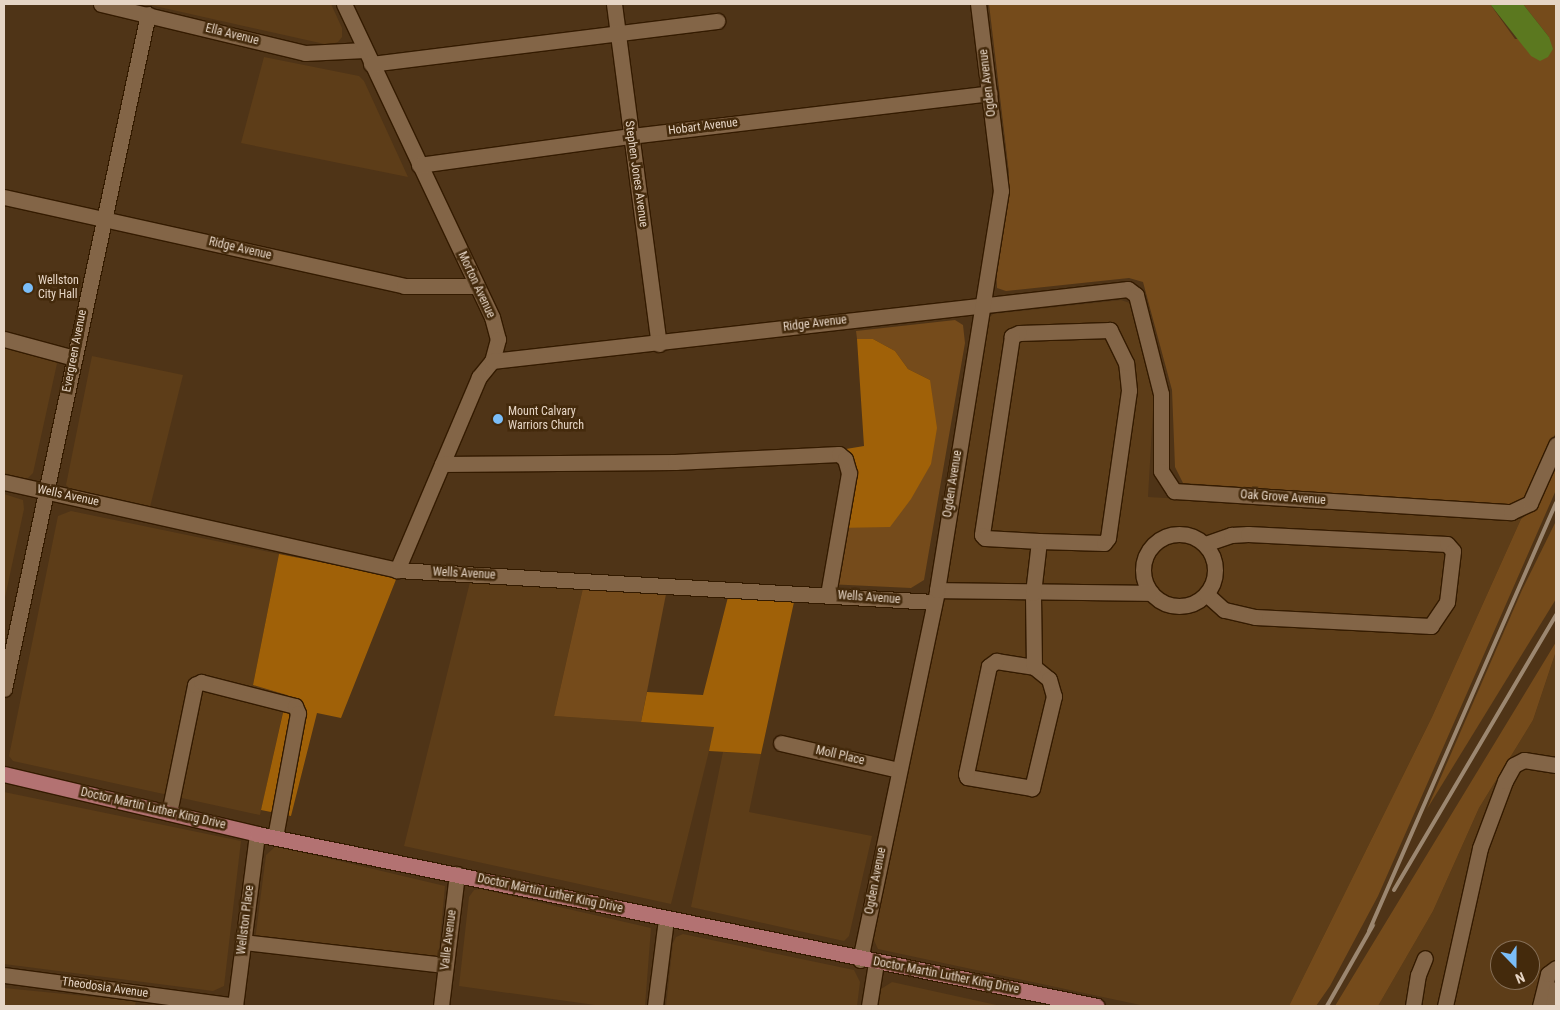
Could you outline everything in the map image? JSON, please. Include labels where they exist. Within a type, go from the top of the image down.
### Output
[{"type":"main road","name":"Doctor Martin Luther King Drive","points":[[4,774],[275,838],[457,874],[860,960],[1091,1005]]},
{"type":"street","name":"Ella Avenue","points":[[101,4],[305,53],[368,57],[717,21]]},
{"type":"street","name":"Morton Avenue","points":[[344,4],[496,327],[498,339],[492,361],[479,376],[397,570]]},
{"type":"street","name":"Stephen Jones Avenue","points":[[614,4],[659,344]]},
{"type":"street","name":"Ogden Avenue","points":[[860,960],[935,596],[1001,192],[978,4]]},
{"type":"street","name":"Evergreen Avenue","points":[[4,689],[47,491],[102,217],[148,14]]},
{"type":"street","name":"Hobart Avenue","points":[[419,166],[631,136],[989,94]]},
{"type":"street","name":"Ridge Avenue","points":[[4,197],[102,217],[404,286],[477,286]]},
{"type":"street","name":"Ridge Avenue","points":[[492,361],[659,344],[982,303],[1128,289],[1136,295]]},
{"type":"street","name":"Oak Grove Avenue","points":[[1136,295],[1161,394],[1161,471],[1174,491],[1511,512],[1530,503],[1556,445]]},
{"type":"street","points":[[1110,330],[1126,363],[1129,390],[1108,538],[1104,543],[1039,541],[985,538],[982,534],[1012,336],[1020,333],[1110,330]]},
{"type":"street","points":[[4,339],[74,358]]},
{"type":"street","points":[[442,464],[675,462],[839,454],[845,460],[849,473],[828,595]]},
{"type":"street","name":"Wells Avenue","points":[[4,482],[397,570],[828,595],[935,596],[1033,593],[1151,593]]},
{"type":"street","points":[[1178,533],[1190,534],[1205,544],[1214,560],[1216,572],[1206,594],[1196,602],[1172,605],[1151,593],[1143,572],[1149,550],[1157,541],[1178,533]]},
{"type":"street","points":[[1205,544],[1231,535],[1248,534],[1447,544],[1453,551],[1447,602],[1431,626],[1255,617],[1224,610],[1206,594]]},
{"type":"street","points":[[1034,667],[1033,593],[1039,541]]},
{"type":"street","points":[[996,661],[1034,667],[1049,679],[1054,696],[1032,788],[967,777],[989,666],[996,661]]},
{"type":"street","points":[[169,813],[194,685],[201,682],[295,706],[298,713],[275,838]]},
{"type":"street","name":"Moll Place","points":[[781,743],[899,770]]},
{"type":"street","points":[[1446,1006],[1480,848],[1505,781],[1514,765],[1524,760],[1556,764]]},
{"type":"street","name":"Wellston Place","points":[[235,1006],[257,834]]},
{"type":"street","name":"Valle Avenue","points":[[441,1006],[457,874]]},
{"type":"street","points":[[655,1006],[666,919]]},
{"type":"street","points":[[243,942],[446,965]]},
{"type":"street","points":[[1413,1006],[1418,975],[1425,958]]},
{"type":"street","points":[[869,1006],[876,963]]},
{"type":"street","points":[[1540,1006],[1548,974],[1556,968]]},
{"type":"street","name":"Theodosia Avenue","points":[[4,975],[235,1006]]},
{"type":"street","points":[[1552,1006],[1556,989]]},
{"type":"shaded area","points":[[146,4],[331,4],[342,28],[342,37],[338,42],[329,45]]},
{"type":"shaded area","points":[[989,4],[1490,4],[1515,39],[1549,37],[1523,4],[1556,4],[1556,432],[1531,490],[1523,499],[1512,504],[1493,504],[1183,483],[1175,467],[1172,390],[1143,282],[1129,278],[1006,291],[997,288],[996,266],[1008,195],[1009,173]]},
{"type":"shaded area","points":[[1490,4],[1523,4],[1549,37],[1553,49],[1548,57],[1540,61],[1531,56]]},
{"type":"shaded area","points":[[264,57],[359,76],[364,81],[408,177],[241,143]]},
{"type":"shaded area","points":[[1121,300],[1130,303],[1154,393],[1148,497],[1521,519],[1432,717],[1289,1006],[1145,1006],[878,949],[871,934],[988,319],[993,314]]},
{"type":"shaded area","points":[[955,320],[963,325],[965,343],[924,580],[911,588],[827,584],[835,528],[930,380],[908,369],[895,351],[873,339],[857,339],[856,331]]},
{"type":"shaded area","points":[[857,339],[873,339],[895,351],[908,369],[930,380],[937,428],[931,464],[911,499],[890,527],[835,528],[846,449],[864,446]]},
{"type":"shaded area","points":[[4,347],[58,359],[33,473],[27,479],[4,475]]},
{"type":"shaded area","points":[[92,356],[183,375],[150,507],[72,491],[66,485]]},
{"type":"shaded area","points":[[1556,462],[1556,490],[1378,896],[1330,986],[1316,1006],[1289,1006],[1432,717],[1521,519],[1534,509]]},
{"type":"shaded area","points":[[4,494],[23,500],[24,509],[4,602]]},
{"type":"shaded area","points":[[71,511],[279,554],[253,685],[287,694],[260,815],[13,761],[9,756],[58,516]]},
{"type":"shaded area","points":[[1556,521],[1556,599],[1427,809],[1522,590]]},
{"type":"shaded area","points":[[279,554],[397,577],[341,718],[317,713],[291,816],[261,810],[287,695],[253,685]]},
{"type":"shaded area","points":[[470,582],[583,588],[554,716],[715,727],[671,904],[404,846]]},
{"type":"shaded area","points":[[583,588],[666,594],[641,722],[554,716]]},
{"type":"shaded area","points":[[728,597],[794,602],[761,754],[709,751],[714,727],[641,722],[647,692],[703,695]]},
{"type":"shaded area","points":[[1556,642],[1556,651],[1533,720],[1479,808],[1433,911],[1378,1006],[1335,1006]]},
{"type":"shaded area","points":[[1556,651],[1556,1006],[1378,1006],[1433,911],[1479,808],[1533,720]]},
{"type":"shaded area","points":[[723,752],[761,754],[749,812],[872,836],[849,936],[844,941],[691,907]]},
{"type":"shaded area","points":[[4,792],[241,841],[224,986],[213,991],[4,964]]},
{"type":"shaded area","points":[[276,846],[445,886],[438,961],[255,940],[266,855]]},
{"type":"shaded area","points":[[481,889],[651,928],[645,1006],[602,1006],[459,986],[469,897],[474,890]]},
{"type":"shaded area","points":[[683,934],[854,970],[860,982],[857,1006],[666,1006],[673,943],[676,937]]},
{"type":"shaded area","points":[[892,982],[1001,1006],[879,1006],[881,989]]},
{"type":"shaded area","points":[[4,988],[136,1001],[135,1006],[4,1006]]},
{"type":"railway","points":[[1369,931],[1556,503]]},
{"type":"railway","points":[[1394,890],[1556,615]]},
{"type":"railway","points":[[1327,1006],[1373,925]]},
{"type":"place","name":"Wellston City Hall","points":[[28,288]]},
{"type":"place","name":"Mount Calvary Warriors Church","points":[[498,419]]}]
